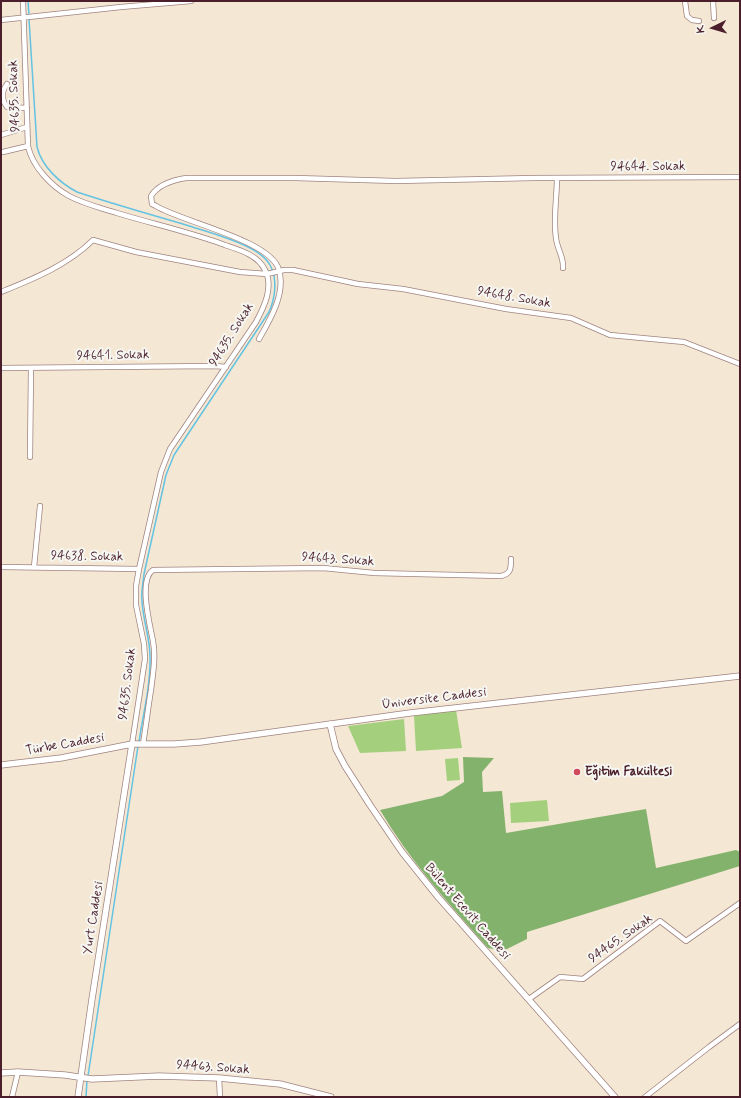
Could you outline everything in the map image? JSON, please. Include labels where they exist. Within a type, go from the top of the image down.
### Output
[{"type":"street","name":"94635. Sokak","points":[[23,1],[27,17],[28,146],[30,155],[37,167],[50,181],[67,195],[88,204],[180,230],[244,252],[258,260],[267,274],[268,294],[263,309],[226,367],[178,436],[166,456],[161,472],[136,586],[136,605],[144,644],[145,659],[132,744]]},
{"type":"street","points":[[1,20],[191,1]]},
{"type":"street","points":[[685,1],[687,16],[692,20],[699,21]]},
{"type":"street","points":[[713,1],[714,18]]},
{"type":"street","points":[[7,84],[3,92],[2,100],[6,107],[27,108]]},
{"type":"street","points":[[1,135],[27,127]]},
{"type":"street","points":[[3,152],[28,146]]},
{"type":"street","name":"94644. Sokak","points":[[280,271],[276,262],[262,250],[227,234],[160,209],[152,204],[151,196],[161,186],[178,179],[186,178],[295,178],[396,181],[740,177]]},
{"type":"street","points":[[557,178],[555,225],[556,240],[562,257],[562,268]]},
{"type":"street","name":"94648. Sokak","points":[[1,292],[62,263],[84,249],[93,240],[136,252],[240,272],[267,274],[293,270],[358,284],[403,289],[506,309],[571,318],[581,321],[610,335],[676,340],[684,342],[740,364]]},
{"type":"street","points":[[259,339],[272,315],[276,304],[280,271]]},
{"type":"street","name":"94641. Sokak","points":[[1,368],[226,367]]},
{"type":"street","points":[[30,457],[31,368]]},
{"type":"street","name":"94638. Sokak","points":[[34,567],[40,506]]},
{"type":"street","name":"94643. Sokak","points":[[151,571],[161,569],[323,568],[374,573],[501,576],[508,574],[511,559]]},
{"type":"street","name":"94638. Sokak","points":[[1,567],[139,569]]},
{"type":"street","name":"94635. Sokak","points":[[143,744],[155,656],[146,602],[146,584],[151,571]]},
{"type":"street","name":"Üniversite Caddesi","points":[[132,744],[201,742],[410,713],[740,676]]},
{"type":"street","name":"Bülent Ecevit Caddesi","points":[[330,724],[336,749],[345,766],[370,806],[402,852],[438,897],[615,1097]]},
{"type":"street","name":"Türbe Caddesi","points":[[1,765],[61,758],[132,744]]},
{"type":"street","name":"Yurt Caddesi","points":[[78,1097],[132,744]]},
{"type":"street","name":"94465. Sokak","points":[[529,999],[560,977],[583,979],[660,921],[686,941],[740,903]]},
{"type":"street","points":[[645,1097],[708,1047],[740,1024]]},
{"type":"street","points":[[12,1097],[18,1072]]},
{"type":"street","name":"94463. Sokak","points":[[1,1073],[18,1072],[64,1075],[92,1079],[159,1076],[219,1078],[280,1084],[331,1097]]},
{"type":"street","points":[[219,1078],[220,1097]]},
{"type":"green space","points":[[456,710],[462,748],[416,751],[414,716]]},
{"type":"green space","points":[[404,719],[406,751],[360,753],[348,726]]},
{"type":"green space","points":[[463,757],[494,758],[482,772],[483,792],[502,791],[506,833],[646,809],[656,868],[736,850],[740,852],[740,866],[527,932],[527,939],[503,951],[488,948],[417,864],[380,810],[442,796],[464,782]]},
{"type":"green space","points":[[458,758],[460,780],[447,781],[445,759]]},
{"type":"green space","points":[[547,800],[549,821],[511,823],[510,803]]},
{"type":"waterway","points":[[28,1],[29,15]]},
{"type":"waterway","points":[[29,19],[37,147],[39,154],[52,174],[77,192],[228,238],[244,245],[257,252],[267,260],[274,276],[275,289],[269,312],[174,455],[166,475],[142,588],[143,608],[149,642],[150,667],[148,689],[139,742]]},
{"type":"waterway","points":[[88,1076],[138,746]]},
{"type":"waterway","points":[[86,1097],[87,1080]]},
{"type":"place","name":"Eğitim Fakültesi","points":[[577,772]]}]
